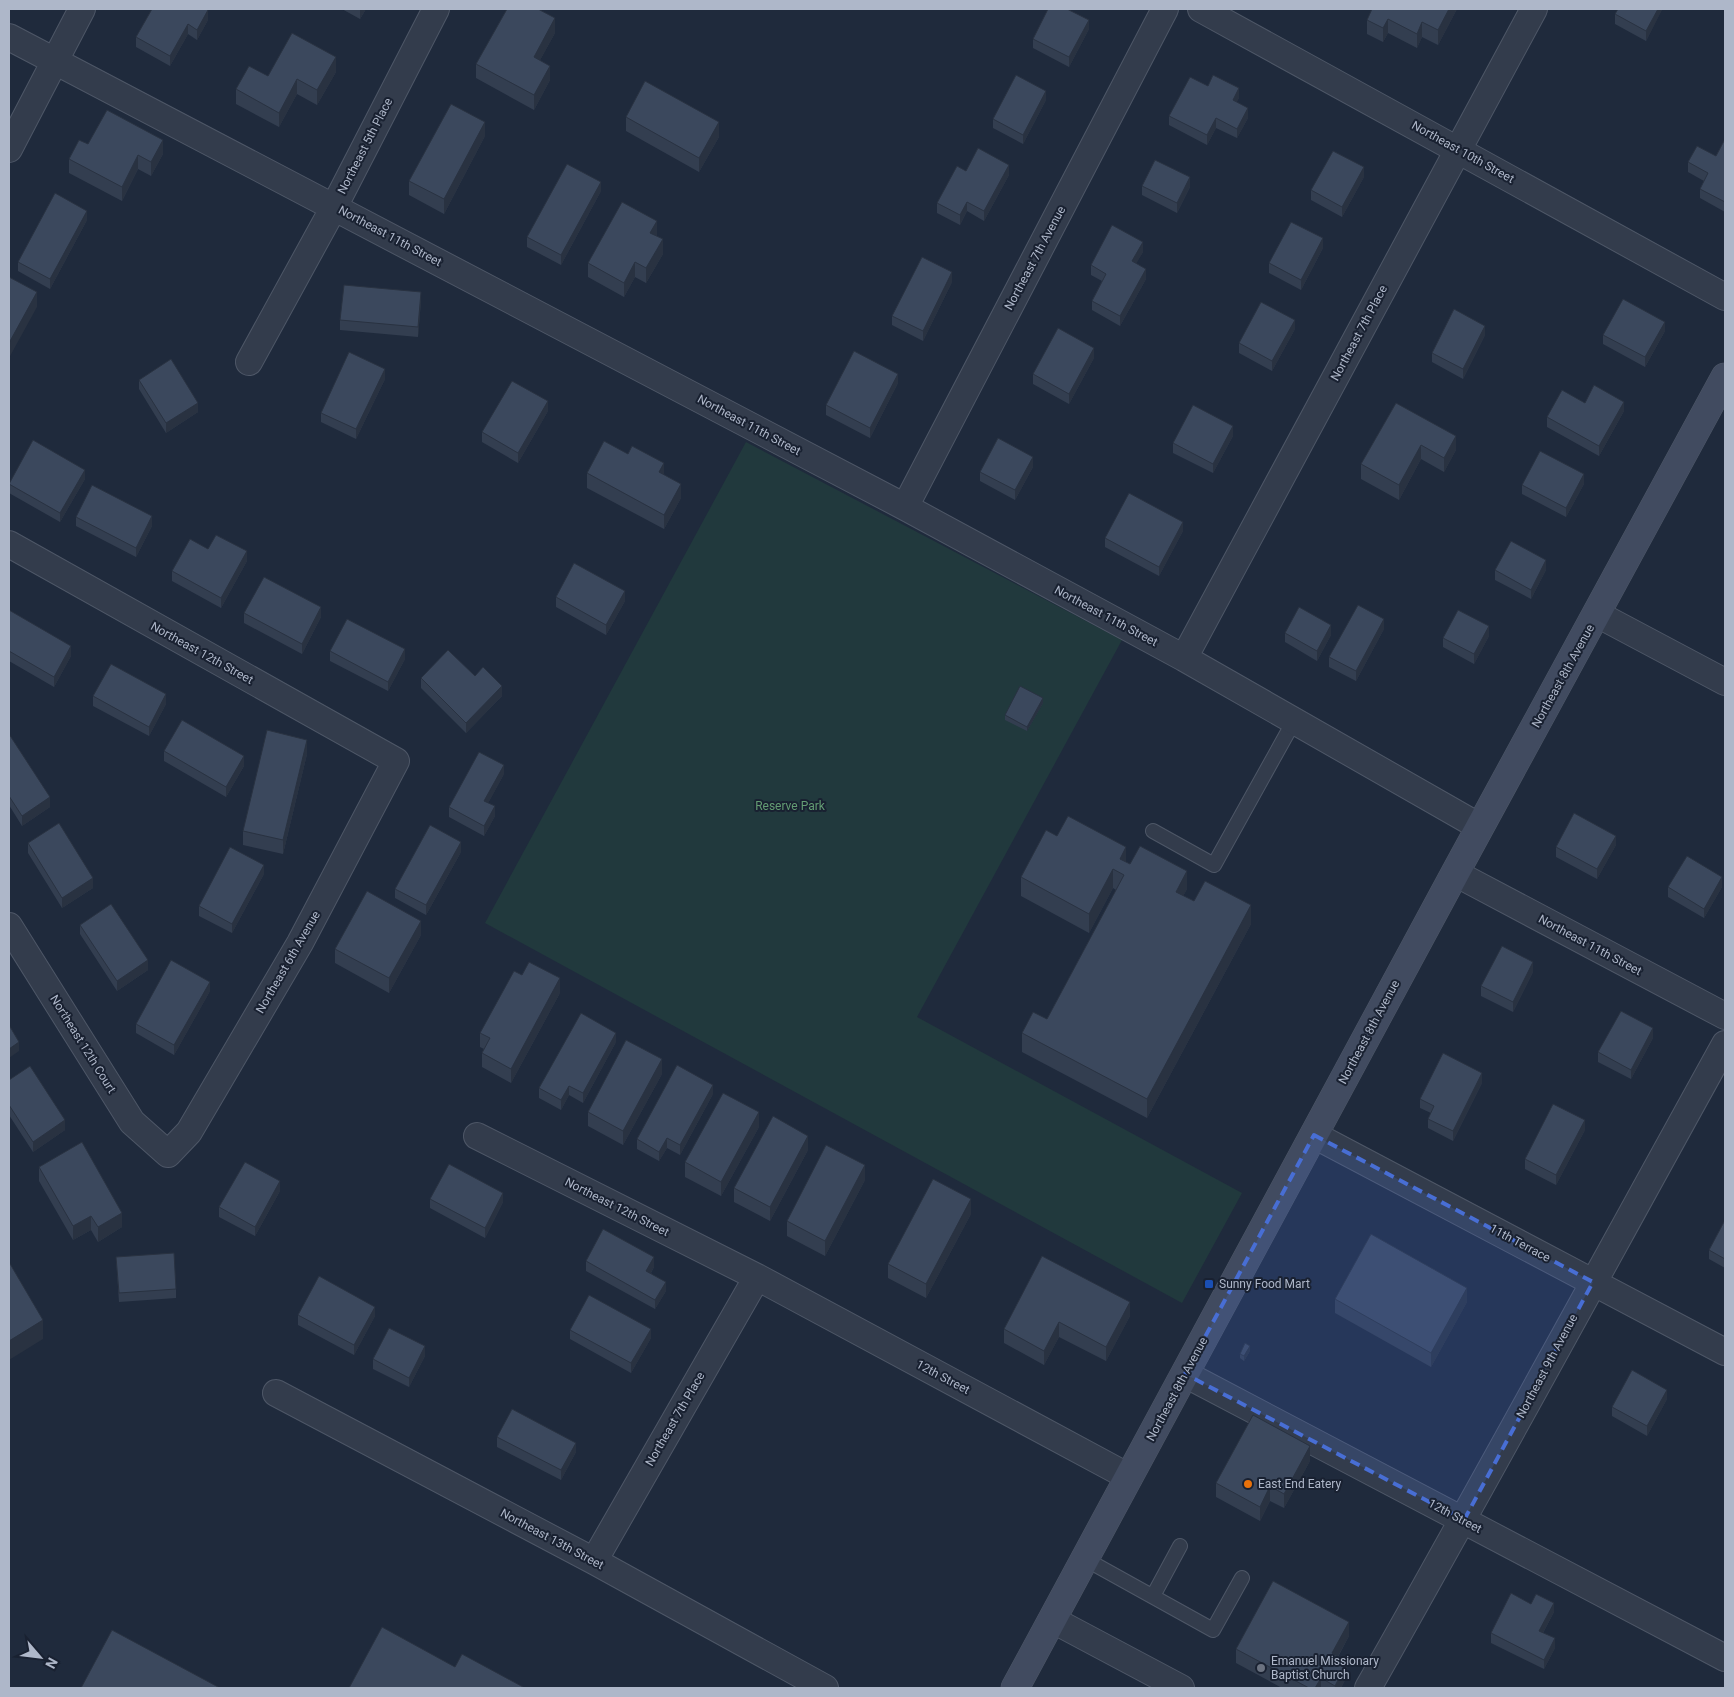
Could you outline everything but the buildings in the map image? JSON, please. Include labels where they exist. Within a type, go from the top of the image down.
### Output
[{"type":"street","points":[[9,149],[82,9]]},
{"type":"street","name":"Northeast 5th Place","points":[[249,362],[334,207],[436,9]]},
{"type":"street","name":"Northeast 7th Avenue","points":[[905,507],[1166,9]]},
{"type":"street","name":"Northeast 10th Street","points":[[1201,9],[1725,297]]},
{"type":"street","name":"Northeast 7th Place","points":[[1184,658],[1534,9]]},
{"type":"street","name":"Northeast 11th Street","points":[[9,38],[905,507],[1184,658],[1480,827]]},
{"type":"street","name":"Northeast 8th Avenue","points":[[1015,1688],[1725,377]]},
{"type":"street","name":"Northeast 12th Street","points":[[9,544],[396,762]]},
{"type":"street","points":[[1597,614],[1725,682]]},
{"type":"street","name":"Northeast 6th Avenue","points":[[168,1154],[189,1132],[300,943],[396,762]]},
{"type":"street","name":"Northeast 11th Street","points":[[1455,874],[1725,1016]]},
{"type":"street","name":"Northeast 12th Court","points":[[9,926],[132,1122],[168,1154]]},
{"type":"street","name":"Northeast 9th Avenue","points":[[1368,1688],[1464,1520],[1725,1044]]},
{"type":"street","name":"11th Terrace","points":[[1314,1135],[1725,1352]]},
{"type":"street","name":"Northeast 12th Street","points":[[477,1136],[757,1277]]},
{"type":"street","name":"Northeast 7th Place","points":[[594,1561],[757,1277]]},
{"type":"street","name":"12th Street","points":[[757,1277],[1129,1477]]},
{"type":"street","name":"12th Street","points":[[1185,1374],[1725,1658]]},
{"type":"street","name":"Northeast 13th Street","points":[[276,1393],[594,1561],[825,1688]]},
{"type":"street","points":[[1053,1620],[1181,1688]]},
{"type":"lane","points":[[1153,831],[1214,865],[1294,721]]},
{"type":"lane","points":[[1153,1596],[1180,1546]]},
{"type":"lane","points":[[1085,1559],[1213,1630],[1242,1578]]},
{"type":"highlighted area","points":[[1314,1135],[1593,1282],[1464,1520],[1185,1374]]},
{"type":"green space","name":"Reserve Park","points":[[746,442],[1122,640],[917,1017],[1242,1193],[1182,1303],[485,923]]},
{"type":"place","name":"Sunny Food Mart","points":[[1209,1284]]},
{"type":"place","name":"East End Eatery","points":[[1248,1484]]},
{"type":"place","name":"Emanuel Missionary Baptist Church","points":[[1261,1668]]}]
